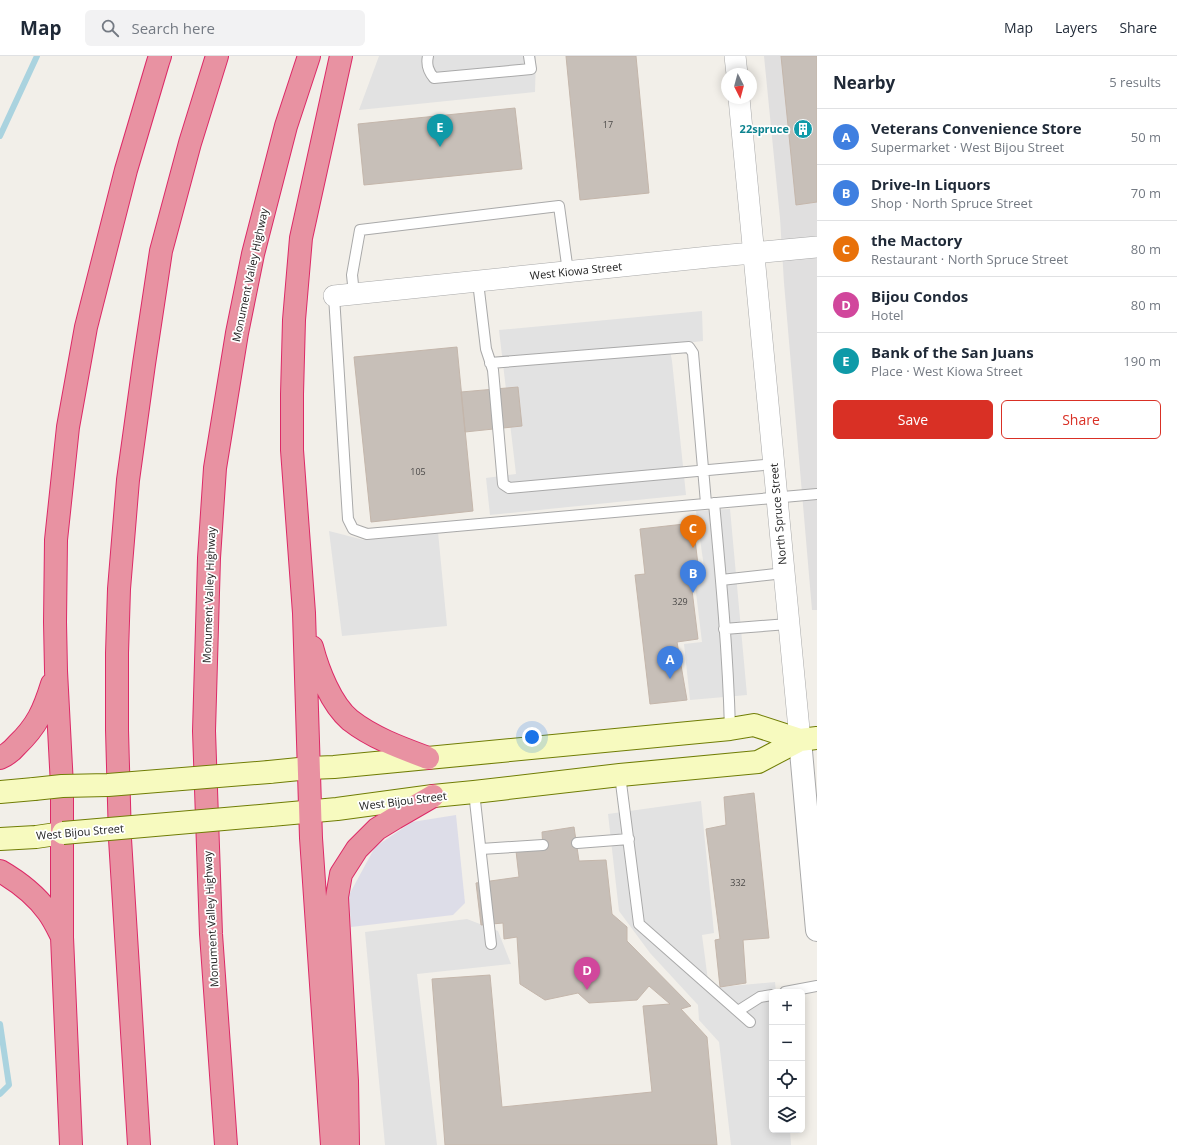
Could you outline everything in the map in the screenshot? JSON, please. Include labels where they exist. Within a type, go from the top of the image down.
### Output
[{"type":"highway","points":[[71,1145],[62,937],[63,834],[56,672],[56,540],[68,427],[86,327],[126,170],[160,56]]},
{"type":"highway","points":[[139,1145],[120,838],[117,730],[119,589],[128,480],[144,364],[162,251],[190,143],[217,56]]},
{"type":"highway","name":"Monument Valley Highway","points":[[226,1145],[211,934],[204,731],[209,558],[215,468],[237,333],[253,254],[286,126],[309,56]]},
{"type":"highway","points":[[332,1145],[311,838],[304,613],[292,450],[292,394],[294,320],[301,238],[340,56]]},
{"type":"highway","points":[[304,613],[315,658],[326,686],[338,706],[349,719],[366,731],[401,748],[428,758]]},
{"type":"highway","points":[[0,758],[7,755],[37,724],[47,701],[56,672]]},
{"type":"highway","points":[[348,1145],[347,1081],[337,897],[341,874],[357,849],[377,829],[433,796]]},
{"type":"highway","points":[[0,871],[13,878],[34,894],[49,913],[62,937]]},
{"type":"main road","points":[[0,792],[62,786],[108,785],[334,767],[730,729],[754,725],[808,739]]},
{"type":"main road","name":"West Bijou Street","points":[[0,839],[271,816],[620,775],[758,762],[808,739]]},
{"type":"street","points":[[735,56],[736,68]]},
{"type":"street","name":"North Spruce Street","points":[[740,104],[788,624],[808,739],[817,930]]},
{"type":"street","name":"West Kiowa Street","points":[[344,295],[817,247]]},
{"type":"lane","points":[[428,56],[427,66],[430,74],[434,78],[531,69],[529,56]]},
{"type":"lane","points":[[568,272],[559,206],[360,230],[352,275],[344,295],[348,518],[353,529],[367,534],[817,494]]},
{"type":"lane","points":[[478,282],[486,349],[492,370],[503,484],[509,488],[774,464]]},
{"type":"lane","points":[[490,363],[689,347],[693,353],[703,470],[710,503],[721,580],[730,729]]},
{"type":"lane","points":[[721,580],[784,573]]},
{"type":"lane","points":[[724,629],[788,624]]},
{"type":"lane","points":[[620,775],[639,924],[750,1022]]},
{"type":"lane","points":[[474,792],[491,944]]},
{"type":"lane","points":[[577,842],[629,839]]},
{"type":"lane","points":[[481,849],[543,845]]},
{"type":"lane","points":[[801,989],[817,986]]},
{"type":"lane","points":[[738,1011],[760,997],[769,996]]},
{"type":"shaded area","points":[[379,56],[536,56],[535,92],[359,110]]},
{"type":"shaded area","points":[[764,56],[817,56],[817,610],[812,610],[784,283],[780,218]]},
{"type":"shaded area","points":[[702,311],[703,341],[669,345],[686,495],[490,515],[486,478],[516,474],[499,330]]},
{"type":"shaded area","points":[[730,509],[747,695],[690,700],[684,644],[702,642],[694,576],[705,574],[696,511]]},
{"type":"shaded area","points":[[329,531],[364,540],[438,532],[447,626],[342,636]]},
{"type":"shaded area","points":[[701,801],[714,933],[702,935],[709,988],[775,982],[776,989],[769,989],[769,1133],[790,1133],[791,1145],[731,1145],[719,1042],[699,1020],[698,1005],[650,953],[619,911],[608,814]]},
{"type":"shaded area","points":[[456,815],[465,903],[453,915],[351,927],[349,895],[375,847],[412,822]]},
{"type":"shaded area","points":[[467,919],[498,931],[511,964],[417,974],[437,1145],[385,1145],[365,932]]},
{"type":"building","points":[[566,56],[636,56],[649,193],[580,200]]},
{"type":"building","name":"22spruce","points":[[781,56],[817,56],[817,202],[796,205]]},
{"type":"building","points":[[515,108],[522,169],[364,185],[358,124]]},
{"type":"building","points":[[457,347],[473,511],[371,522],[354,357]]},
{"type":"building","points":[[518,387],[522,426],[465,432],[461,392]]},
{"type":"building","points":[[693,523],[699,573],[690,574],[698,639],[677,642],[687,700],[650,704],[635,575],[645,574],[640,529]]},
{"type":"building","points":[[754,793],[769,938],[743,940],[746,983],[720,987],[715,940],[720,939],[706,829],[726,825],[724,797]]},
{"type":"building","points":[[574,827],[579,861],[606,860],[612,914],[627,927],[627,941],[691,1006],[681,1009],[707,1037],[717,1145],[445,1145],[432,979],[490,975],[502,1107],[652,1092],[643,1006],[670,1004],[649,986],[637,1000],[589,1003],[578,993],[545,1000],[520,984],[517,937],[504,939],[503,923],[481,925],[476,883],[519,877],[516,851],[543,849],[542,832]]},
{"type":"waterway","points":[[0,136],[37,56]]},
{"type":"waterway","points":[[0,1024],[9,1085],[0,1094]]},
{"type":"place","name":"22spruce","points":[[803,129]]},
{"type":"place","name":"Bank of the San Juans","points":[[440,147]]},
{"type":"place","name":"the Mactory","points":[[693,548]]},
{"type":"place","name":"Drive-In Liquors","points":[[693,593]]},
{"type":"place","name":"Veterans Convenience Store","points":[[670,679]]},
{"type":"place","name":"Bijou Condos","points":[[587,990]]}]
